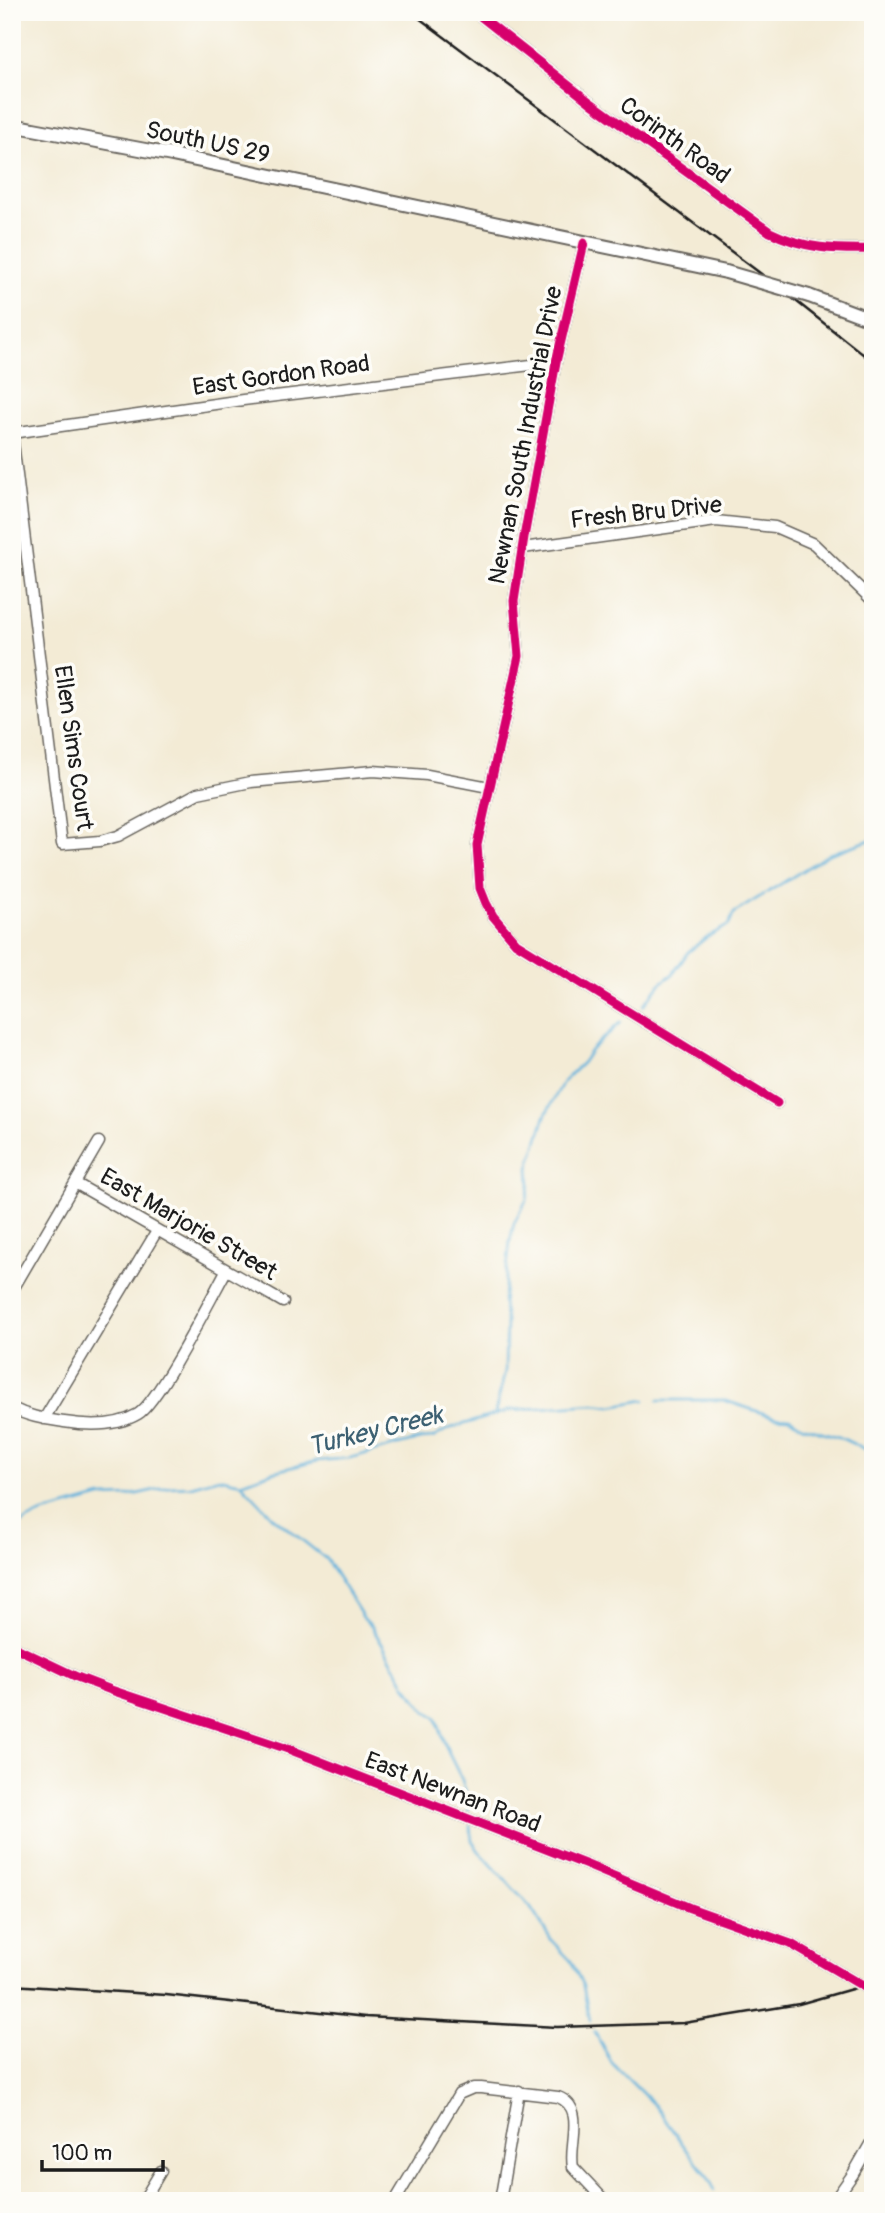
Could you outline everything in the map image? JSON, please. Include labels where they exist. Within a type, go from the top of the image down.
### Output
[{"type":"main road","name":"South US 29","points":[[12,125],[172,155],[726,272],[810,296],[873,320]]},
{"type":"street","name":"Corinth Road","points":[[475,12],[591,103],[770,232],[795,243],[820,249],[873,249]]},
{"type":"street","name":"Newnan South Industrial Drive","points":[[584,243],[556,362],[514,601],[519,656],[477,845],[480,888],[493,915],[516,943],[777,1103]]},
{"type":"street","name":"East Gordon Road","points":[[12,433],[243,400],[556,362]]},
{"type":"street","name":"Ellen Sims Court","points":[[12,433],[62,844],[100,841],[118,836],[198,793],[251,782],[373,771],[427,775],[489,787]]},
{"type":"street","name":"Fresh Bru Drive","points":[[523,548],[716,521],[775,527],[814,544],[873,601]]},
{"type":"street","points":[[12,1291],[99,1142]]},
{"type":"street","name":"East Marjorie Street","points":[[75,1183],[284,1302]]},
{"type":"street","points":[[44,1419],[157,1231]]},
{"type":"street","points":[[12,1408],[32,1417],[89,1426],[118,1422],[140,1413],[159,1389],[226,1271]]},
{"type":"street","name":"East Newnan Road","points":[[12,1646],[100,1685],[292,1750],[690,1908],[792,1944],[873,1992]]},
{"type":"street","points":[[395,2201],[460,2094],[473,2088],[558,2096],[570,2105],[575,2119],[573,2167],[605,2201]]},
{"type":"street","points":[[500,2201],[519,2091]]},
{"type":"street","points":[[834,2201],[873,2139]]},
{"type":"street","points":[[143,2201],[161,2171]]},
{"type":"waterway","name":"Turkey Creek","points":[[643,1006],[661,983],[673,974],[688,952],[729,925],[734,913],[829,854],[873,839]]},
{"type":"waterway","name":"Turkey Creek","points":[[495,1413],[505,1372],[506,1321],[503,1304],[510,1242],[514,1223],[527,1199],[529,1168],[545,1116],[563,1082],[591,1050],[621,1022]]},
{"type":"waterway","name":"Turkey Creek","points":[[12,1528],[40,1514],[101,1497],[128,1496],[169,1487],[191,1486],[219,1478],[241,1483],[317,1461],[350,1458],[433,1438],[448,1429],[511,1410],[594,1404],[611,1406],[645,1400]]},
{"type":"waterway","points":[[658,1400],[723,1400],[775,1417],[790,1418],[802,1426],[839,1437],[873,1453]]},
{"type":"waterway","points":[[241,1483],[273,1517],[326,1559],[364,1619],[372,1627],[409,1690],[426,1711],[436,1717],[448,1752],[462,1780],[468,1799],[468,1811]]},
{"type":"waterway","points":[[470,1826],[472,1840],[478,1850],[530,1907],[552,1941],[571,1961],[583,1986],[590,2021]]},
{"type":"waterway","points":[[594,2031],[612,2063],[655,2106],[705,2172],[715,2190]]},
{"type":"railway","points":[[411,12],[768,279],[873,362]]},
{"type":"railway","points":[[12,1985],[166,1995],[366,2017],[557,2027],[684,2023],[799,2004],[873,1983]]},
{"type":"cycle path","points":[[475,12],[591,103],[770,232],[795,242],[820,247],[873,249]]},
{"type":"cycle path","points":[[584,243],[556,362],[524,537],[514,601],[519,656],[477,845],[480,888],[493,916],[516,943],[777,1103]]},
{"type":"cycle path","points":[[12,1646],[77,1677],[291,1750],[690,1908],[791,1944],[873,1992]]}]
